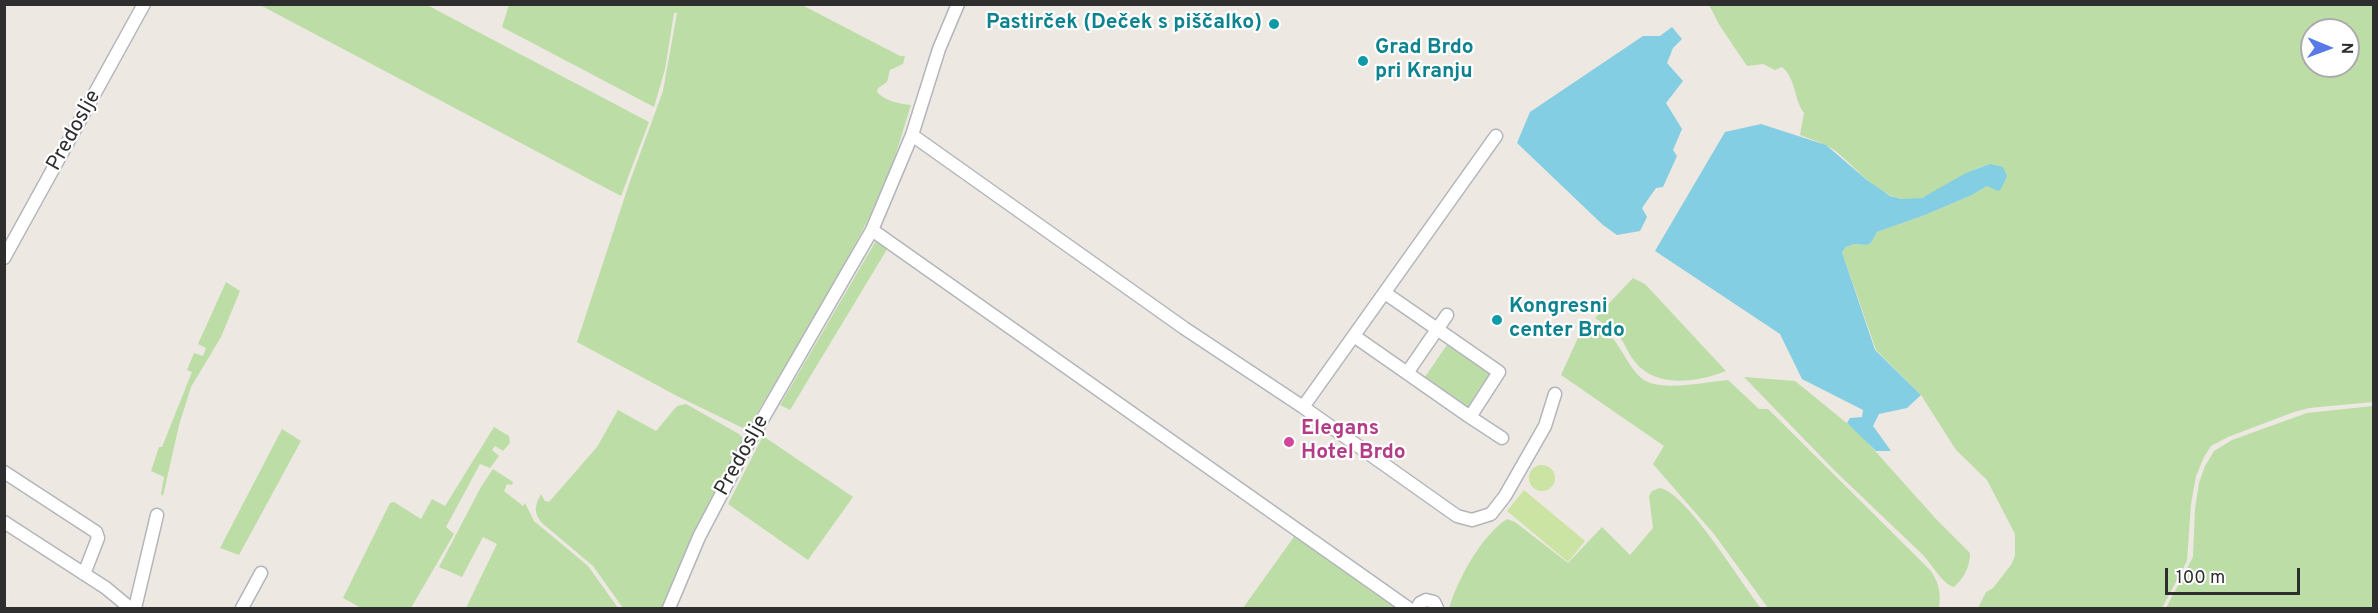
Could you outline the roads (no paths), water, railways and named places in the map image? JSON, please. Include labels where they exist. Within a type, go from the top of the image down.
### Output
[{"type":"street","name":"Predoslje","points":[[4,258],[144,4]]},
{"type":"street","points":[[958,4],[939,49],[912,135],[872,230],[1408,609]]},
{"type":"street","points":[[912,135],[1184,328],[1303,407],[1457,516],[1472,520],[1491,514],[1505,496],[1545,426],[1554,394]]},
{"type":"street","points":[[1303,407],[1496,136]]},
{"type":"street","name":"Predoslje","points":[[669,609],[699,537],[744,451],[872,230]]},
{"type":"street","points":[[1385,293],[1499,372],[1470,417]]},
{"type":"street","points":[[1407,374],[1447,315]]},
{"type":"street","points":[[1354,336],[1502,438]]},
{"type":"street","points":[[4,472],[96,532],[98,538],[84,574]]},
{"type":"street","points":[[135,609],[156,515]]},
{"type":"street","points":[[4,522],[84,574],[130,609]]},
{"type":"street","points":[[242,609],[261,573]]},
{"type":"street","points":[[1396,599],[1419,606],[1430,600],[1437,609]]},
{"type":"water","points":[[1672,27],[1682,39],[1673,48],[1667,63],[1683,81],[1666,103],[1682,129],[1673,150],[1677,156],[1663,187],[1656,188],[1642,208],[1647,217],[1640,231],[1617,235],[1603,225],[1517,143],[1530,112],[1643,36],[1660,36]]},
{"type":"water","points":[[1761,124],[1826,145],[1867,180],[1890,196],[1902,199],[1922,198],[1966,173],[1990,164],[2003,167],[2007,176],[1998,191],[1987,186],[1925,215],[1877,232],[1871,243],[1867,245],[1854,244],[1846,247],[1842,252],[1875,350],[1921,395],[1907,408],[1879,414],[1873,426],[1891,451],[1876,451],[1847,423],[1850,418],[1862,417],[1863,410],[1802,379],[1780,334],[1655,251],[1725,132]]},
{"type":"place","name":"Pastirček (Deček s piščalko)","points":[[1274,24]]},
{"type":"place","name":"Grad Brdo pri Kranju","points":[[1363,61]]},
{"type":"place","name":"Kongresni center Brdo","points":[[1497,320]]},
{"type":"place","name":"Elegans Hotel Brdo","points":[[1289,442]]}]
